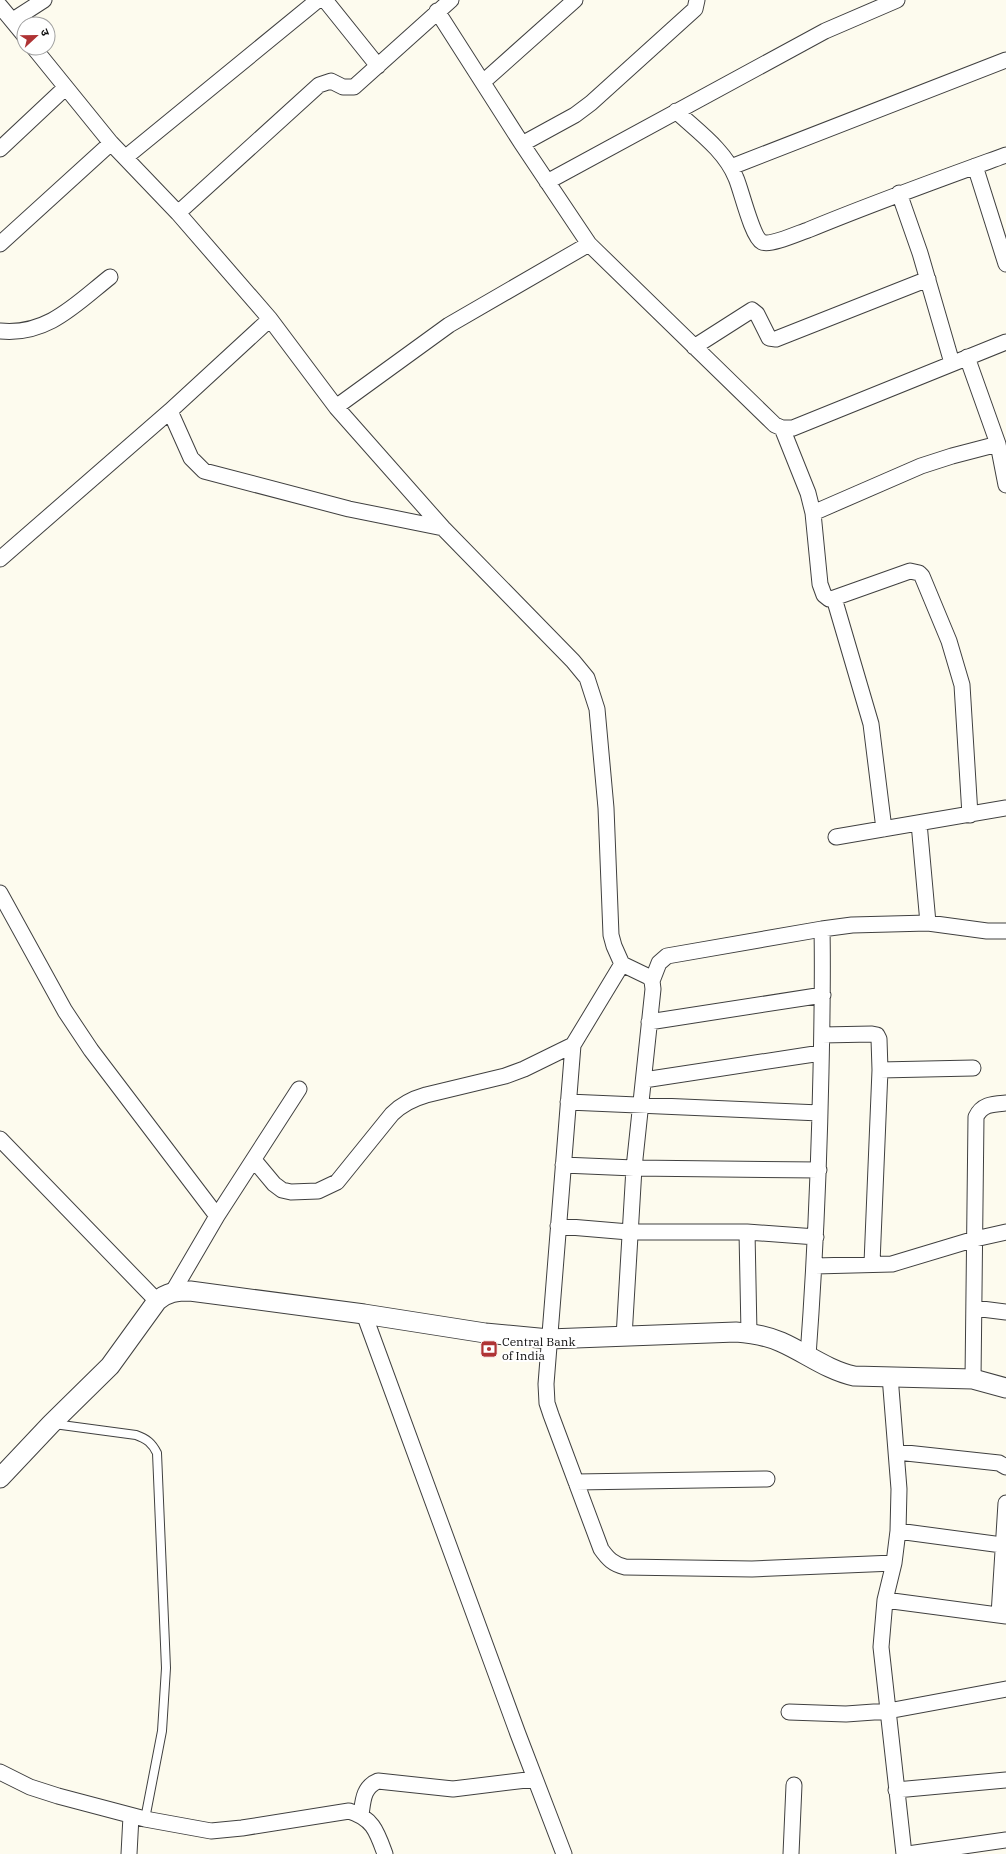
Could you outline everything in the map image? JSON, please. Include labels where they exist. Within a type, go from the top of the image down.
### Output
[{"type":"street","points":[[13,20],[44,0]]},
{"type":"street","points":[[126,157],[318,0]]},
{"type":"street","points":[[325,0],[378,66]]},
{"type":"street","points":[[178,213],[319,85],[331,81],[343,87],[354,87],[451,0]]},
{"type":"street","points":[[484,82],[575,0]]},
{"type":"street","points":[[522,144],[575,115],[601,95],[695,9],[697,0]]},
{"type":"street","points":[[547,182],[825,31],[897,0]]},
{"type":"street","points":[[0,6],[16,24]]},
{"type":"street","points":[[437,11],[484,82],[522,144],[589,244],[775,424],[782,428],[794,428],[1006,342]]},
{"type":"street","points":[[40,56],[111,143],[178,213],[270,320],[336,407],[443,528],[573,661],[587,678],[598,709],[606,808],[611,935],[618,958],[622,964],[649,977],[652,980]]},
{"type":"street","points":[[731,167],[1006,60]]},
{"type":"street","points":[[0,149],[65,88]]},
{"type":"street","points":[[676,111],[716,149],[731,167],[754,232],[762,242],[768,243],[795,234],[899,193],[1006,155]]},
{"type":"street","points":[[0,244],[111,143]]},
{"type":"street","points":[[975,166],[1006,264]]},
{"type":"street","points":[[899,193],[928,279],[952,363]]},
{"type":"street","points":[[336,407],[449,325],[589,244]]},
{"type":"street","points":[[0,331],[27,330],[48,324],[110,276]]},
{"type":"street","points":[[694,347],[752,310],[757,314],[767,335],[772,340],[928,279]]},
{"type":"street","points":[[0,559],[170,411],[270,320]]},
{"type":"street","points":[[967,357],[998,444],[1006,486]]},
{"type":"street","points":[[170,411],[192,458],[204,471],[212,475],[349,508],[443,528]]},
{"type":"street","points":[[782,428],[804,483],[813,513],[821,590],[824,595],[829,598],[834,598],[910,571],[919,573],[922,576],[951,646],[962,684],[970,815]]},
{"type":"street","points":[[813,513],[921,466],[998,444]]},
{"type":"street","points":[[834,598],[871,724],[884,829]]},
{"type":"street","points":[[836,837],[1006,808]]},
{"type":"street","points":[[919,823],[928,923]]},
{"type":"street","points":[[0,893],[65,1011],[91,1050],[217,1216]]},
{"type":"street","points":[[624,1337],[629,1232],[634,1168],[653,989],[652,980],[658,963],[667,956],[822,928],[852,925],[928,923],[987,931],[1006,931]]},
{"type":"street","points":[[808,1356],[815,1266],[819,1170],[823,995],[822,928]]},
{"type":"street","points":[[622,964],[573,1045],[546,1384],[547,1403],[601,1549],[609,1560],[617,1565],[752,1569],[894,1562]]},
{"type":"street","points":[[649,1022],[823,995]]},
{"type":"street","points":[[822,1035],[877,1035],[880,1043],[872,1263]]},
{"type":"street","points":[[254,1160],[274,1184],[282,1190],[291,1192],[318,1191],[338,1182],[392,1114],[401,1105],[414,1098],[505,1076],[524,1069],[573,1045]]},
{"type":"street","points":[[644,1080],[821,1053]]},
{"type":"street","points":[[880,1070],[973,1068]]},
{"type":"street","points":[[0,1478],[51,1424],[110,1366],[164,1297],[254,1160],[298,1089]]},
{"type":"street","points":[[568,1102],[820,1113]]},
{"type":"street","points":[[973,1379],[976,1117],[982,1108],[989,1104],[1006,1103]]},
{"type":"street","points":[[0,1139],[164,1297]]},
{"type":"street","points":[[563,1165],[634,1168],[819,1170]]},
{"type":"street","points":[[558,1226],[629,1232],[747,1232],[816,1237]]},
{"type":"street","points":[[747,1232],[749,1333]]},
{"type":"street","points":[[815,1266],[872,1263],[892,1264],[975,1239],[1006,1232]]},
{"type":"street","points":[[164,1297],[190,1291],[364,1314],[485,1333],[549,1339],[736,1332],[749,1333],[781,1342],[841,1373],[854,1376],[973,1379],[1006,1388]]},
{"type":"street","points":[[974,1308],[1006,1312]]},
{"type":"street","points":[[364,1314],[564,1854]]},
{"type":"street","points":[[890,1376],[899,1489],[898,1531],[894,1562],[885,1600],[881,1635],[896,1790],[904,1854]]},
{"type":"street","points":[[897,1452],[998,1463],[1006,1467]]},
{"type":"street","points":[[576,1482],[767,1479]]},
{"type":"street","points":[[885,1600],[1002,1616],[1002,1545],[1006,1503]]},
{"type":"street","points":[[898,1531],[1002,1545]]},
{"type":"street","points":[[789,1712],[846,1714],[888,1711],[1006,1690]]},
{"type":"street","points":[[0,1772],[30,1787],[138,1817],[211,1831],[242,1828],[349,1811],[361,1815],[372,1824],[385,1854]]},
{"type":"street","points":[[361,1815],[365,1791],[371,1784],[378,1781],[453,1789],[535,1779]]},
{"type":"street","points":[[896,1790],[1006,1780]]},
{"type":"street","points":[[791,1854],[794,1785]]},
{"type":"street","points":[[129,1854],[138,1817]]},
{"type":"street","points":[[908,1854],[1006,1840]]},
{"type":"lane","points":[[51,1424],[136,1435],[147,1439],[153,1444],[157,1453],[166,1668],[162,1731],[138,1817]]},
{"type":"place","name":"Central Bank of India","points":[[489,1349]]}]
